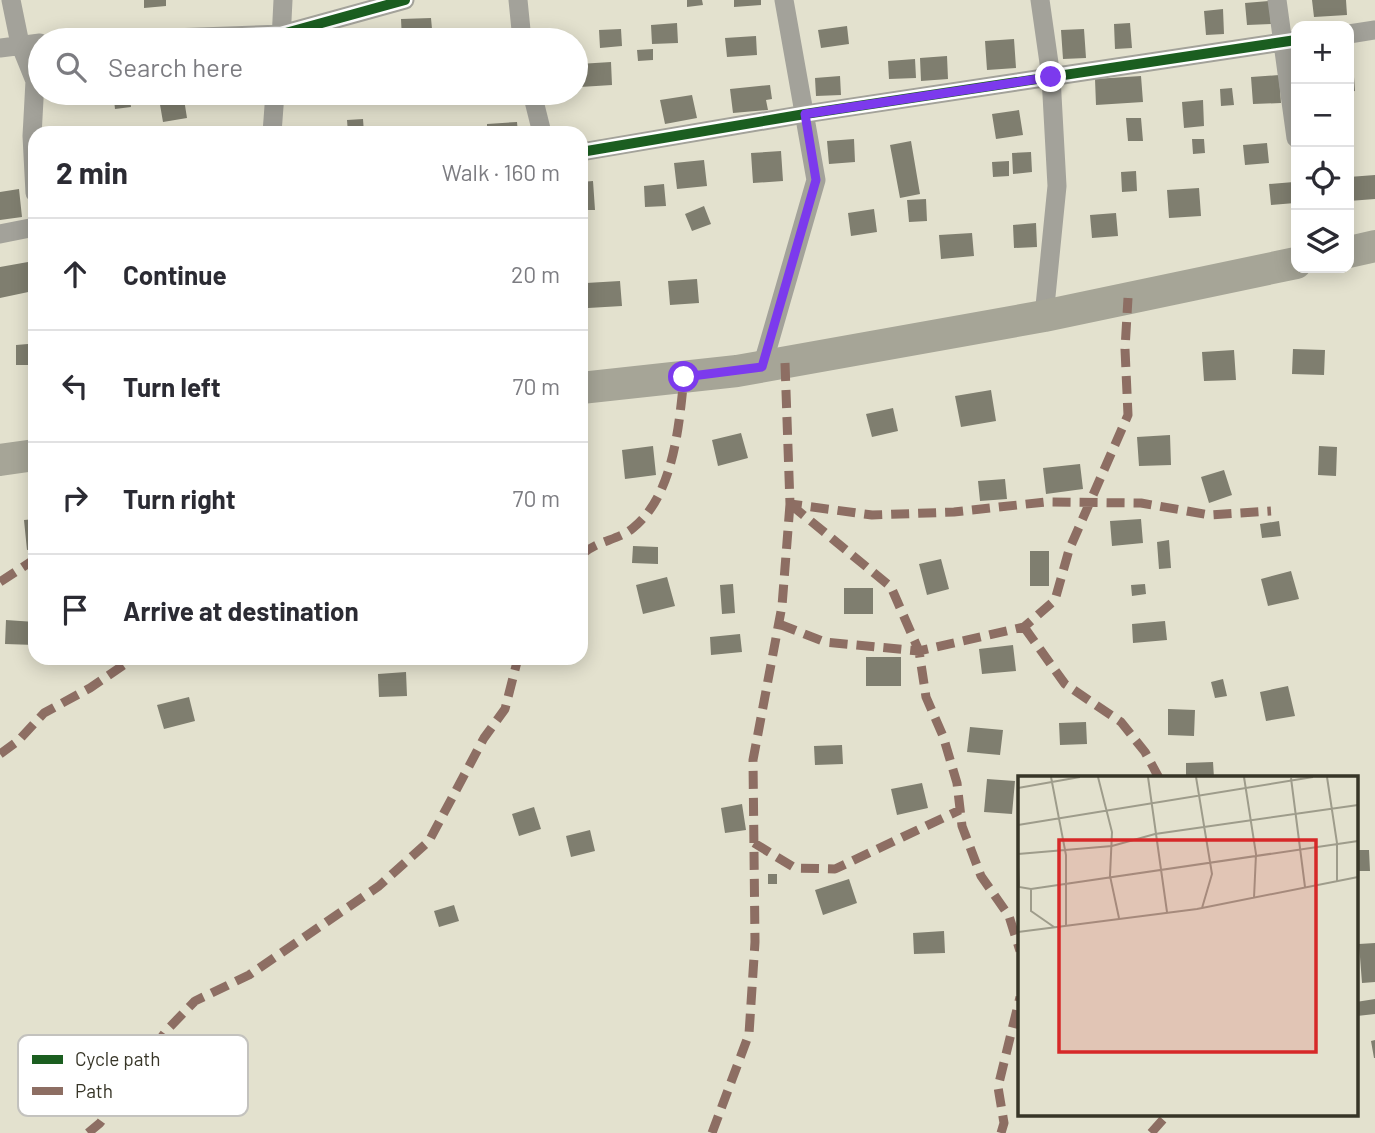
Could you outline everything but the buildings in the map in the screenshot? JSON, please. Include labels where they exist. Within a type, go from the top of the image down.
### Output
[{"type":"main road","points":[[1354,251],[1375,246]]},
{"type":"main road","points":[[588,387],[762,367],[1044,316],[1291,264]]},
{"type":"main road","points":[[0,460],[28,455]]},
{"type":"street","points":[[11,0],[20,44],[28,65]]},
{"type":"street","points":[[281,28],[283,0]]},
{"type":"street","points":[[311,28],[405,0]]},
{"type":"street","points":[[518,0],[521,28]]},
{"type":"street","points":[[762,367],[816,180],[783,0]]},
{"type":"street","points":[[1040,0],[1051,77],[1058,186],[1044,316]]},
{"type":"street","points":[[1277,0],[1289,41],[1292,84]]},
{"type":"street","points":[[1354,33],[1375,30]]},
{"type":"street","points":[[588,151],[805,114],[1289,41]]},
{"type":"street","points":[[0,48],[28,44]]},
{"type":"street","points":[[32,126],[33,105]]},
{"type":"street","points":[[273,126],[274,105]]},
{"type":"street","points":[[535,105],[540,126]]},
{"type":"street","points":[[0,234],[28,228]]},
{"type":"marked path","points":[[779,624],[825,642],[919,651],[1024,627],[1055,600],[1069,550],[1128,415],[1125,349],[1128,298]]},
{"type":"marked path","points":[[785,363],[790,504],[872,515],[954,512],[1045,502],[1141,503],[1210,515],[1271,511]]},
{"type":"marked path","points":[[588,550],[633,528],[647,514],[658,497],[672,458],[684,377]]},
{"type":"marked path","points":[[790,504],[891,587],[919,651],[926,697],[943,736],[957,783],[962,826],[981,876],[1009,916],[1018,945]]},
{"type":"marked path","points":[[712,1133],[749,1034],[755,942],[753,760],[782,606],[790,504]]},
{"type":"marked path","points":[[0,582],[28,564]]},
{"type":"marked path","points":[[1024,627],[1065,684],[1121,722],[1145,752],[1158,776]]},
{"type":"marked path","points":[[0,754],[18,741],[44,713],[90,688],[124,665]]},
{"type":"marked path","points":[[163,1035],[195,1001],[249,975],[379,886],[429,841],[484,738],[505,709],[516,665]]},
{"type":"marked path","points":[[754,843],[795,868],[835,869],[960,810]]},
{"type":"marked path","points":[[1001,1133],[1004,1123],[998,1087],[1018,1005]]},
{"type":"marked path","points":[[88,1133],[105,1116]]},
{"type":"marked path","points":[[1151,1133],[1166,1116]]},
{"type":"cycle path","points":[[304,28],[405,0]]},
{"type":"cycle path","points":[[588,151],[805,114],[1291,41]]},
{"type":"route","points":[[684,377],[762,367],[816,180],[805,114],[1051,77]]}]
